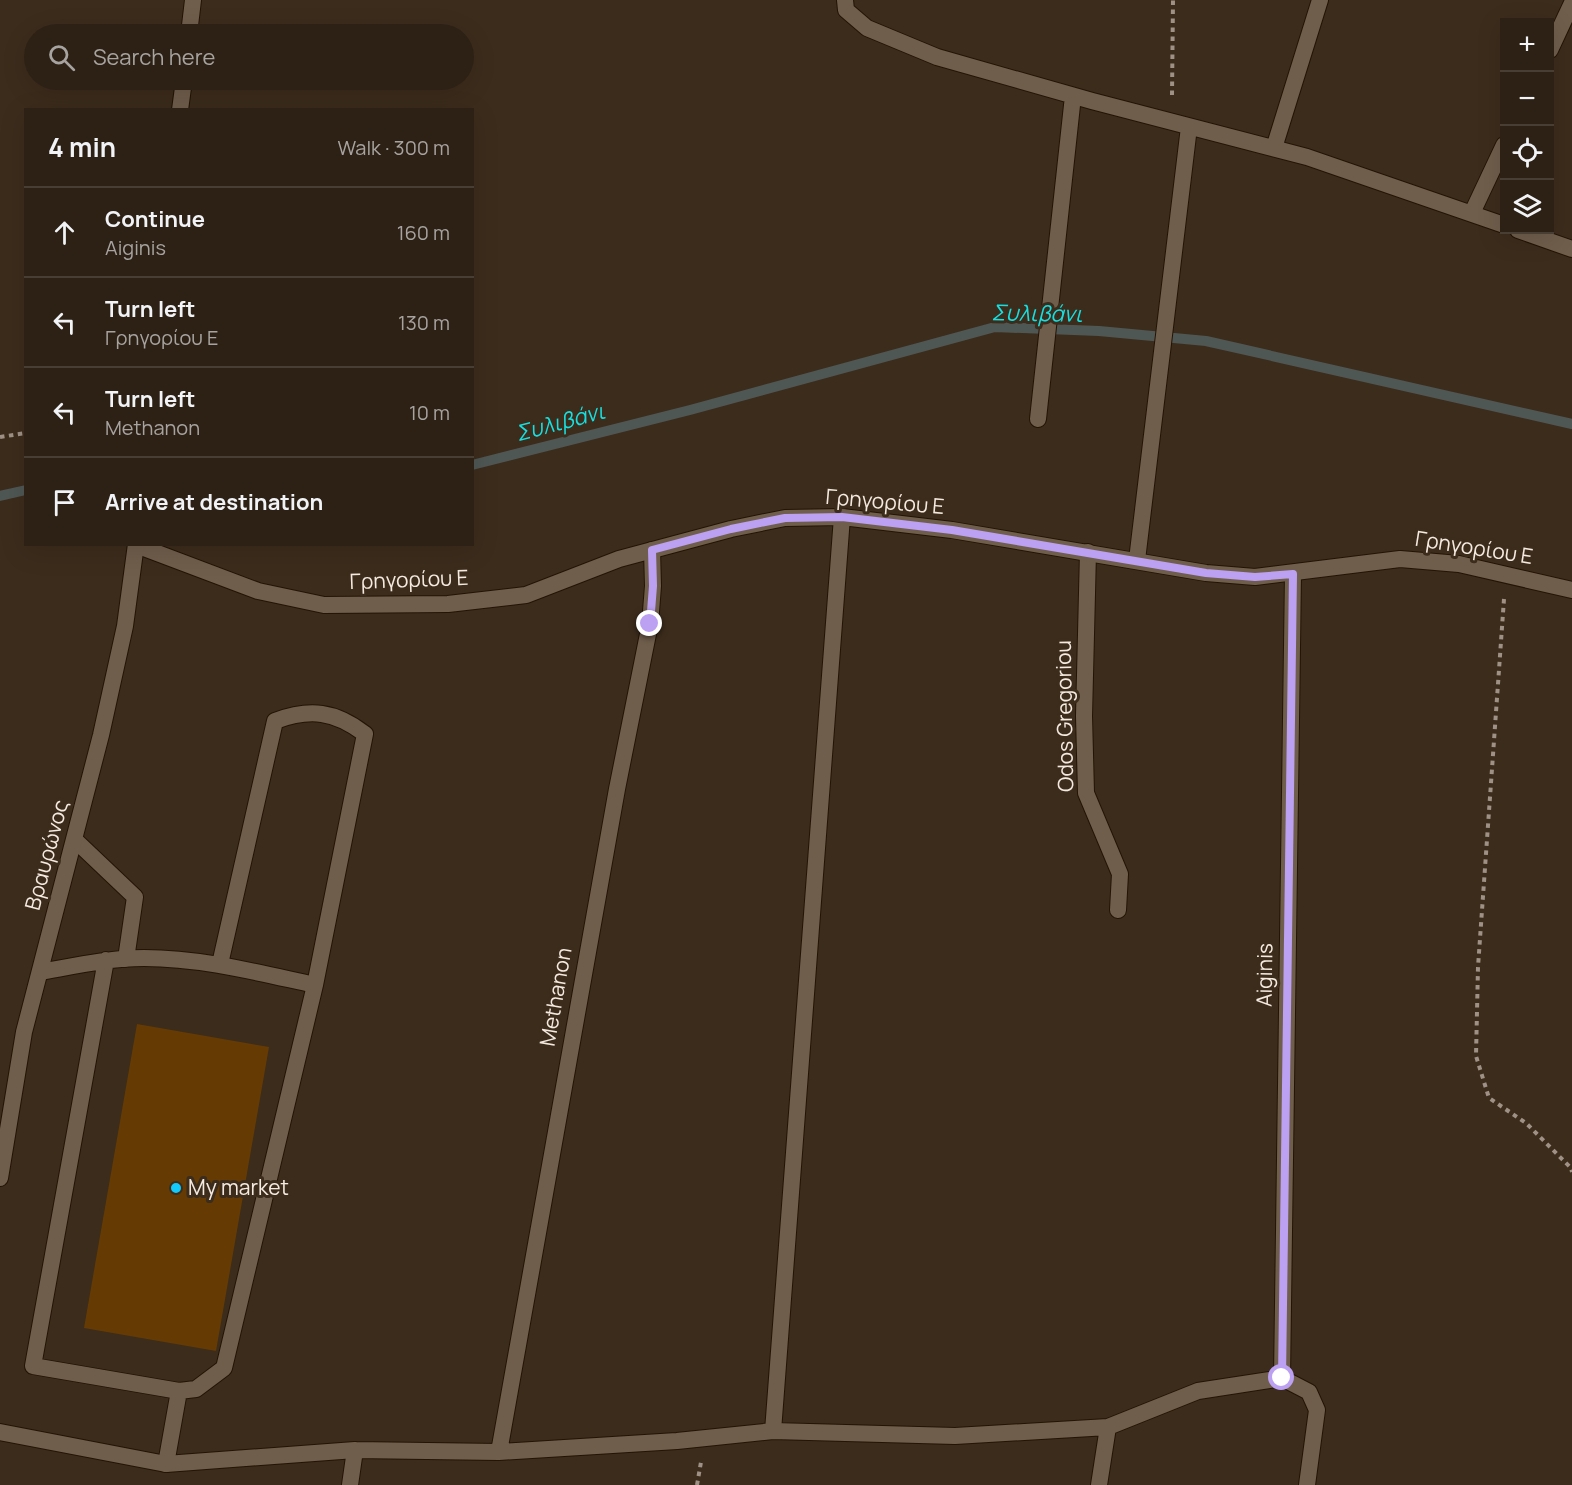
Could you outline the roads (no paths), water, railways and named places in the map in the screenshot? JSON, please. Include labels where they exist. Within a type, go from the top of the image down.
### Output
[{"type":"street","points":[[190,24],[193,0]]},
{"type":"street","points":[[845,0],[846,10],[867,28],[937,57],[1172,123],[1307,157],[1500,224]]},
{"type":"street","points":[[1274,148],[1320,0]]},
{"type":"street","points":[[1554,41],[1572,3]]},
{"type":"street","points":[[180,108],[183,90]]},
{"type":"street","points":[[1038,419],[1074,96]]},
{"type":"street","points":[[1137,560],[1189,127]]},
{"type":"street","points":[[1472,213],[1500,154]]},
{"type":"street","points":[[1529,234],[1572,249]]},
{"type":"street","points":[[773,1431],[842,517]]},
{"type":"street","name":"Γρηγορίου Ε","points":[[139,546],[258,591],[324,605],[448,604],[526,596],[619,559],[731,529],[785,518],[842,517],[952,530],[1206,573],[1255,577],[1400,559],[1459,564],[1572,590]]},
{"type":"street","name":"Βραυρώνος","points":[[0,1178],[24,1032],[59,893],[75,840],[125,626],[136,546]]},
{"type":"street","name":"Methanon","points":[[499,1452],[613,812],[650,624],[653,586],[652,550]]},
{"type":"street","name":"Odos Gregoriou","points":[[1088,552],[1084,716],[1086,793],[1119,874],[1118,910]]},
{"type":"street","name":"Aiginis","points":[[1282,1378],[1293,574]]},
{"type":"street","points":[[106,960],[33,1366],[179,1391],[196,1389],[224,1368],[315,985],[365,734],[351,723],[334,716],[317,713],[302,713],[275,721],[220,964]]},
{"type":"street","points":[[75,840],[135,897],[126,959]]},
{"type":"street","points":[[40,972],[106,960],[146,958],[220,964],[315,985]]},
{"type":"street","points":[[0,1432],[166,1464],[355,1450],[499,1452],[773,1431],[955,1436],[1108,1427],[1198,1391],[1282,1378],[1309,1392],[1317,1410],[1307,1485]]},
{"type":"street","points":[[166,1464],[179,1391]]},
{"type":"street","points":[[1099,1485],[1108,1427]]},
{"type":"street","points":[[350,1485],[355,1450]]},
{"type":"waterway","name":"Συλιβάνι","points":[[474,464],[690,410],[995,327],[1099,331],[1206,341],[1572,424]]},
{"type":"waterway","name":"Συλιβάνι","points":[[0,496],[24,490]]},
{"type":"place","name":"My market","points":[[176,1188]]}]
